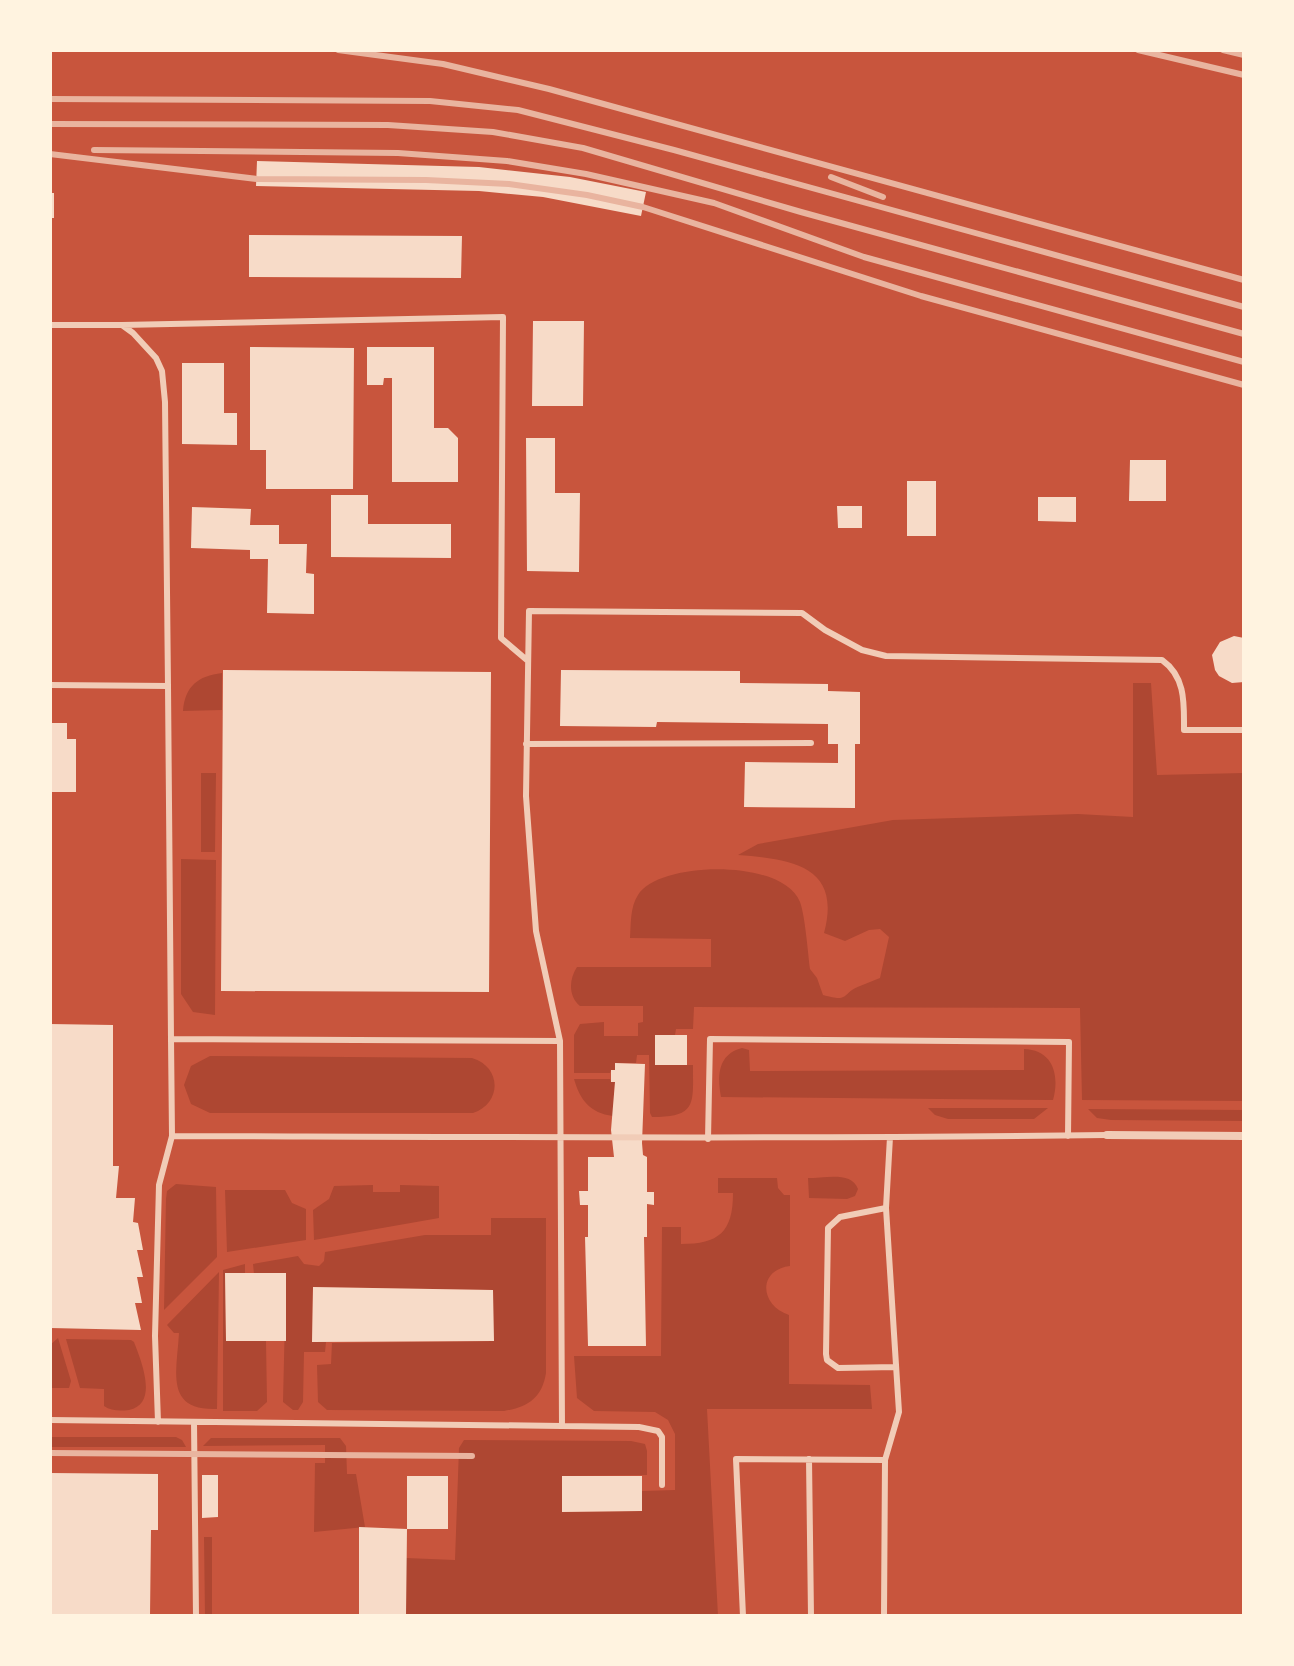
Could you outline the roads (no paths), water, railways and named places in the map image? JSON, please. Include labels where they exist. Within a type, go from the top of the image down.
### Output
[{"type":"street","points":[[1107,1135],[1244,1136]]},
{"type":"lane","points":[[50,325],[503,317],[501,638],[528,661]]},
{"type":"lane","points":[[122,325],[144,344],[162,371],[165,402],[172,1136],[159,1185],[155,1336],[158,1422]]},
{"type":"lane","points":[[562,1426],[560,1041],[536,931],[526,796],[529,611],[802,613],[862,650],[886,656],[1162,660],[1179,680],[1184,693],[1184,730],[1244,730]]},
{"type":"lane","points":[[50,685],[168,686]]},
{"type":"lane","points":[[526,744],[811,743]]},
{"type":"lane","points":[[171,1039],[560,1041]]},
{"type":"lane","points":[[708,1139],[710,1039],[1069,1042],[1068,1136]]},
{"type":"lane","points":[[172,1136],[708,1139],[1107,1135]]},
{"type":"lane","points":[[884,1616],[885,1460],[899,1412],[886,1208],[890,1137]]},
{"type":"lane","points":[[886,1208],[840,1217],[828,1228],[826,1354],[827,1360],[838,1368],[896,1367]]},
{"type":"lane","points":[[50,1420],[639,1427],[658,1431],[662,1437],[662,1485]]},
{"type":"lane","points":[[194,1422],[196,1616]]},
{"type":"lane","points":[[743,1616],[736,1459],[885,1460]]},
{"type":"lane","points":[[809,1459],[811,1616]]},
{"type":"railway","points":[[338,50],[443,64],[549,89],[1244,280]]},
{"type":"railway","points":[[1138,50],[1244,75]]},
{"type":"railway","points":[[1223,50],[1244,55]]},
{"type":"railway","points":[[50,99],[430,101],[518,110],[1244,307]]},
{"type":"railway","points":[[50,124],[388,125],[493,132],[583,148],[801,212],[1244,334]]},
{"type":"railway","points":[[94,150],[398,153],[507,161],[586,174],[714,203],[864,257],[1244,362]]},
{"type":"railway","points":[[50,154],[257,179],[509,184],[587,195],[643,207],[921,296],[1244,385]]},
{"type":"railway","points":[[831,177],[883,197]]},
{"type":"railway","points":[[50,1453],[472,1456]]}]
